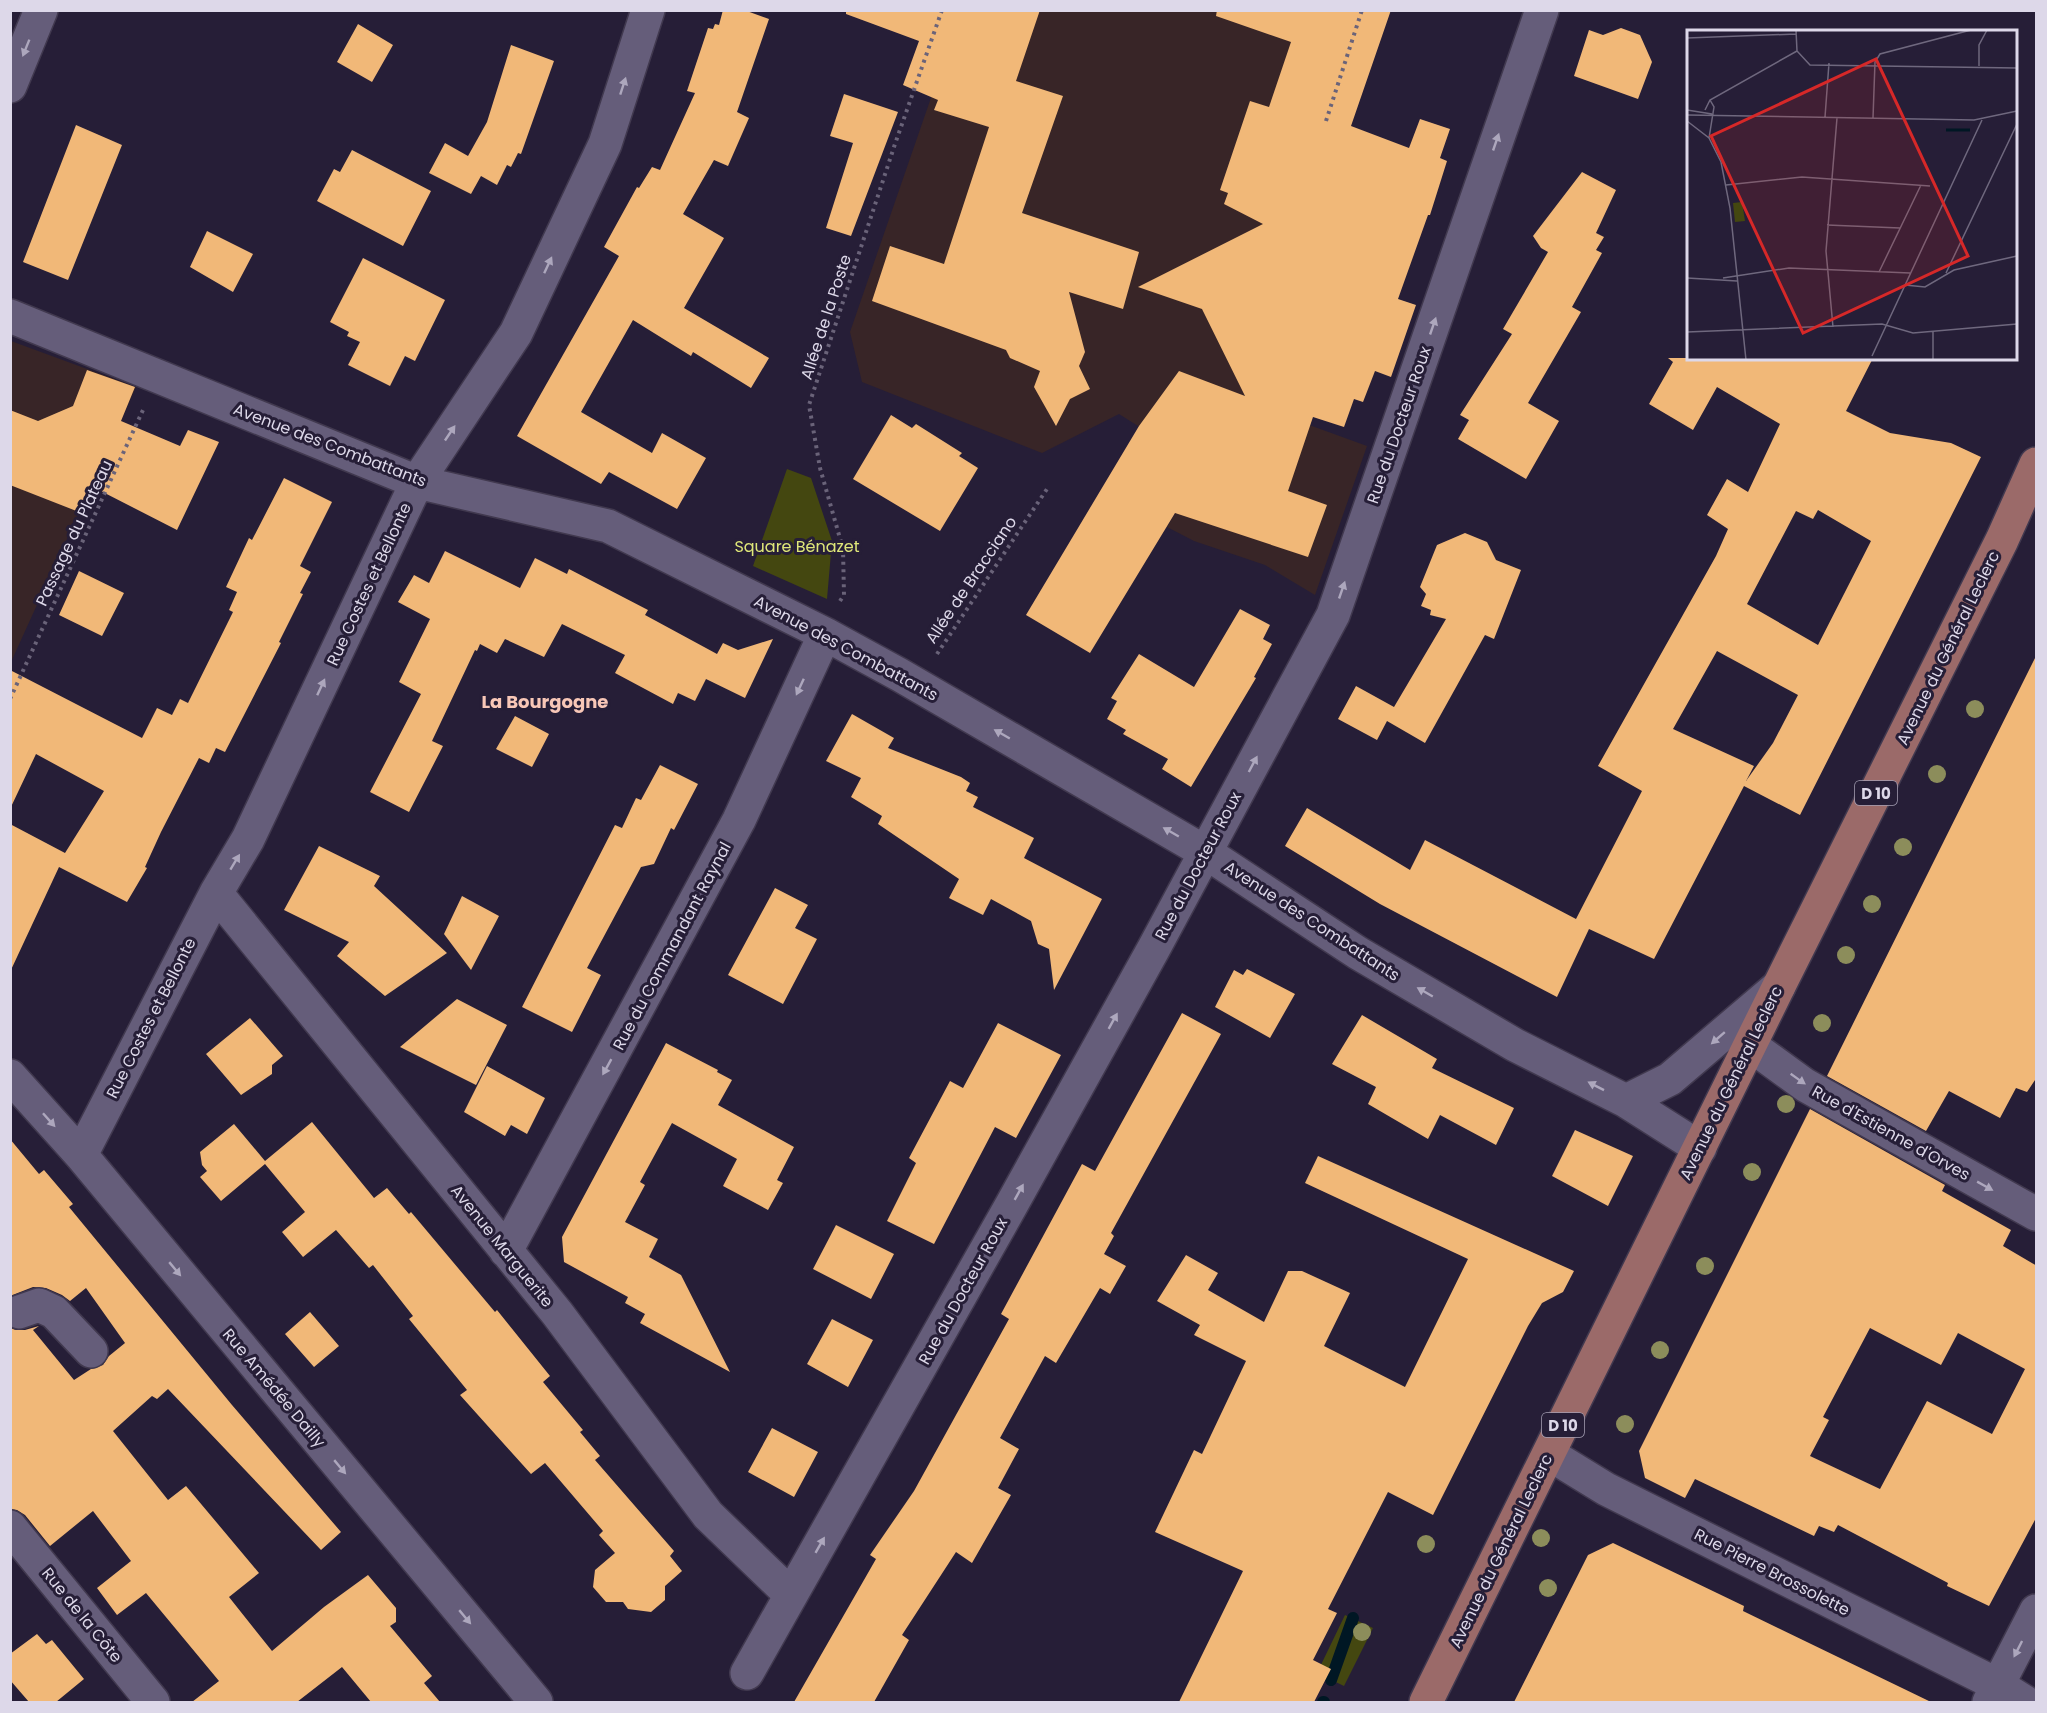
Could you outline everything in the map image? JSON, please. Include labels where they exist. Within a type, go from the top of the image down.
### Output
[{"type":"main road","name":"Avenue du Général Leclerc","points":[[1426,1702],[1779,986],[1960,626],[2037,464]]},
{"type":"street","points":[[10,87],[41,10]]},
{"type":"street","name":"Rue Costes et Bellonte","points":[[81,1155],[216,893],[248,839],[417,482],[516,333],[604,144],[648,10]]},
{"type":"street","name":"Rue du Docteur Roux","points":[[747,1673],[1012,1204],[1333,615],[1542,10]]},
{"type":"street","name":"Avenue des Combattants","points":[[10,316],[417,482],[608,526],[822,633],[916,684],[1205,852],[1358,953],[1515,1045],[1626,1101],[1700,1148]]},
{"type":"street","name":"Rue du Commandant Raynal","points":[[507,1251],[739,820],[822,633]]},
{"type":"street","name":"Avenue Marguerite","points":[[216,893],[557,1313],[708,1515],[791,1595]]},
{"type":"street","points":[[1626,1101],[1670,1079],[1779,986]]},
{"type":"street","name":"Rue d'Estienne d'Orves","points":[[1750,1045],[1805,1085],[2037,1215]]},
{"type":"street","name":"Rue Amédée Dailly","points":[[10,1076],[81,1155],[536,1702]]},
{"type":"street","points":[[19,1312],[39,1305],[54,1312],[91,1352]]},
{"type":"street","name":"Rue Pierre Brossolette","points":[[1549,1454],[1606,1489],[1994,1694],[2025,1702]]},
{"type":"street","name":"Rue de la Côte","points":[[10,1527],[153,1702]]},
{"type":"street","points":[[1994,1694],[2037,1611]]},
{"type":"path","name":"Allée de la Poste","points":[[822,633],[844,595],[843,549],[820,468],[809,405],[942,10]]},
{"type":"path","points":[[1326,121],[1362,10]]},
{"type":"path","name":"Passage du Plateau","points":[[10,699],[159,377]]},
{"type":"path","name":"Allée de Bracciano","points":[[916,684],[1047,489]]},
{"type":"shaded area","points":[[961,11],[1376,11],[1243,401],[1367,446],[1315,595],[1265,565],[1194,541],[1167,527],[1203,467],[1119,414],[1042,453],[862,382],[850,332]]},
{"type":"shaded area","points":[[11,341],[136,387],[11,662]]},
{"type":"green space","name":"Square Bénazet","points":[[787,469],[811,478],[832,541],[827,599],[753,566]]},
{"type":"green space","points":[[1345,1615],[1373,1628],[1344,1686],[1317,1673]]},
{"type":"building","points":[[723,10],[744,10],[769,19],[737,112],[749,118],[728,166],[714,160],[683,214],[724,238],[684,308],[769,358],[751,388],[693,352],[691,356],[633,320],[581,412],[652,453],[662,433],[706,458],[677,509],[609,472],[601,484],[517,436],[619,256],[604,247],[637,187],[639,188],[652,167],[660,170],[695,93],[687,91],[708,28],[713,29],[715,24],[719,25]]},
{"type":"building","points":[[846,10],[1040,10],[1016,81],[1063,96],[1022,213],[1139,252],[1123,309],[1069,292],[1085,352],[1079,366],[1090,389],[1070,399],[1056,426],[1034,387],[1040,371],[1010,358],[1006,350],[872,301],[890,246],[944,264],[989,127],[934,110],[938,100],[903,85],[919,41],[846,14]]},
{"type":"building","points":[[1217,10],[1391,10],[1351,126],[1409,148],[1420,119],[1450,129],[1440,158],[1447,161],[1430,215],[1428,215],[1398,299],[1416,305],[1391,377],[1375,371],[1363,402],[1354,399],[1344,427],[1313,417],[1288,491],[1327,505],[1308,557],[1175,513],[1090,653],[1026,615],[1139,426],[1179,371],[1245,396],[1202,309],[1138,287],[1263,224],[1224,204],[1228,193],[1220,190],[1250,101],[1269,107],[1291,42],[1216,16]]},
{"type":"building","points":[[358,24],[393,45],[372,82],[337,62]]},
{"type":"building","points":[[1621,28],[1640,35],[1652,62],[1638,99],[1574,76],[1589,30],[1603,35]]},
{"type":"building","points":[[511,45],[554,61],[521,154],[518,153],[511,167],[507,165],[497,185],[481,176],[471,194],[429,173],[445,143],[468,156],[487,122]]},
{"type":"building","points":[[844,94],[898,112],[851,236],[826,228],[853,143],[830,136]]},
{"type":"building","points":[[76,125],[122,145],[68,280],[23,262]]},
{"type":"building","points":[[352,150],[431,191],[403,246],[317,201],[334,169],[340,172]]},
{"type":"building","points":[[1582,172],[1616,190],[1596,233],[1604,237],[1596,250],[1602,253],[1572,307],[1581,312],[1528,403],[1559,421],[1526,479],[1458,439],[1469,420],[1460,415],[1512,334],[1503,329],[1548,252],[1541,248],[1533,236]]},
{"type":"building","points":[[207,231],[253,254],[233,292],[190,267]]},
{"type":"building","points":[[363,258],[445,300],[415,361],[405,356],[390,386],[348,365],[360,342],[347,336],[349,332],[330,322]]},
{"type":"building","points":[[1668,358],[1687,358],[1687,360],[1872,360],[1846,411],[1890,433],[1951,443],[1981,457],[1800,815],[1744,786],[1654,959],[1589,929],[1557,997],[1380,904],[1285,846],[1307,808],[1410,870],[1425,840],[1576,919],[1642,791],[1598,766],[1716,556],[1728,529],[1707,515],[1727,479],[1748,492],[1780,424],[1717,387],[1693,430],[1649,404],[1673,362]],"holes":[[[1818,510],[1871,541],[1818,645],[1747,604],[1796,511],[1813,519]],[[1717,651],[1798,695],[1773,743],[1746,781],[1754,766],[1673,729]]]},
{"type":"building","points":[[87,370],[135,387],[121,421],[180,446],[188,430],[219,442],[177,530],[91,486],[79,512],[10,485],[10,410],[38,421],[73,406]]},
{"type":"building","points":[[891,415],[912,428],[916,424],[962,453],[959,456],[978,468],[940,531],[853,479]]},
{"type":"building","points":[[284,478],[332,502],[300,566],[311,572],[300,593],[303,594],[279,642],[281,643],[225,752],[216,748],[209,763],[199,758],[161,832],[145,867],[147,868],[127,902],[59,867],[10,972],[10,824],[65,853],[104,791],[36,754],[10,809],[10,670],[142,738],[157,708],[172,715],[180,699],[188,703],[233,612],[229,610],[237,592],[226,587],[249,538],[252,540]]},
{"type":"building","points":[[1465,533],[1487,542],[1496,560],[1521,570],[1494,639],[1485,635],[1425,743],[1387,721],[1377,740],[1338,719],[1356,686],[1394,707],[1446,619],[1430,615],[1431,610],[1421,606],[1426,594],[1420,587],[1437,545]]},
{"type":"building","points":[[445,551],[520,588],[535,558],[567,574],[569,569],[648,610],[645,615],[717,654],[723,643],[738,650],[773,639],[745,698],[706,679],[695,701],[678,693],[673,704],[615,673],[625,655],[562,624],[544,657],[505,639],[497,653],[480,644],[477,651],[475,650],[432,741],[443,746],[409,812],[370,792],[421,694],[399,682],[430,619],[398,602],[414,575],[429,583]]},
{"type":"building","points":[[79,571],[124,593],[102,636],[59,615]]},
{"type":"building","points":[[1240,609],[1270,625],[1263,639],[1272,644],[1254,677],[1256,678],[1191,787],[1162,769],[1168,759],[1123,734],[1126,730],[1107,719],[1117,701],[1111,698],[1139,654],[1194,687]]},
{"type":"building","points":[[2037,654],[2037,1077],[2027,1092],[2016,1088],[2000,1118],[1949,1091],[1926,1131],[1827,1076]]},
{"type":"building","points":[[852,714],[894,738],[888,748],[961,777],[970,783],[966,791],[978,797],[973,807],[1034,838],[1024,858],[1102,899],[1054,990],[1049,949],[1038,944],[1031,921],[991,899],[983,915],[949,898],[959,879],[878,824],[882,816],[851,797],[861,778],[826,761]]},
{"type":"building","points":[[515,716],[549,734],[532,767],[496,749]]},
{"type":"building","points":[[660,765],[698,784],[674,830],[671,828],[654,864],[641,867],[587,968],[601,975],[572,1032],[522,1007],[615,825],[622,828],[636,798],[641,800]]},
{"type":"building","points":[[319,846],[380,876],[374,886],[447,953],[385,996],[337,956],[349,942],[284,910]]},
{"type":"building","points":[[775,888],[808,905],[795,928],[817,939],[783,1004],[728,975]]},
{"type":"building","points":[[462,896],[499,916],[471,970],[444,934]]},
{"type":"building","points":[[1247,969],[1295,994],[1270,1038],[1215,1007],[1234,970],[1243,975]]},
{"type":"building","points":[[457,999],[507,1025],[476,1085],[400,1047]]},
{"type":"building","points":[[1182,1013],[1221,1034],[1111,1233],[1114,1236],[1104,1254],[1126,1266],[1110,1294],[1100,1288],[1056,1363],[1045,1356],[1000,1438],[1019,1449],[998,1488],[1011,1495],[972,1563],[956,1552],[902,1635],[909,1640],[874,1702],[794,1702],[876,1559],[870,1555],[914,1491],[1009,1319],[1001,1314],[1082,1164],[1095,1171]]},
{"type":"building","points":[[1362,1015],[1437,1059],[1432,1068],[1514,1108],[1496,1145],[1440,1115],[1428,1139],[1368,1104],[1376,1087],[1332,1064]]},
{"type":"building","points":[[250,1018],[283,1056],[272,1065],[272,1074],[241,1095],[206,1054]]},
{"type":"building","points":[[998,1023],[1061,1055],[1016,1138],[995,1127],[934,1244],[887,1221],[916,1163],[909,1158],[950,1081],[963,1088]]},
{"type":"building","points":[[666,1043],[718,1070],[717,1072],[732,1080],[718,1105],[794,1147],[777,1180],[783,1183],[768,1210],[723,1186],[737,1159],[672,1123],[640,1182],[645,1185],[625,1222],[658,1239],[649,1257],[681,1275],[730,1372],[640,1323],[645,1314],[625,1303],[628,1297],[564,1262],[562,1237]]},
{"type":"building","points":[[487,1066],[545,1098],[527,1134],[511,1125],[505,1136],[464,1112]]},
{"type":"building","points":[[1810,1109],[1945,1185],[1942,1191],[2011,1230],[2003,1246],[2037,1266],[2037,1516],[1989,1606],[1947,1586],[1948,1583],[1838,1525],[1834,1532],[1819,1526],[1814,1536],[1695,1479],[1685,1498],[1645,1478],[1639,1451]],"holes":[[[1870,1328],[1941,1365],[1958,1333],[2025,1369],[1992,1434],[1927,1401],[1880,1489],[1810,1456],[1829,1420],[1823,1417]]]},
{"type":"building","points":[[312,1122],[374,1198],[387,1188],[409,1214],[411,1212],[495,1312],[497,1310],[550,1376],[543,1382],[583,1430],[580,1432],[600,1456],[595,1460],[674,1551],[670,1556],[682,1571],[665,1586],[665,1600],[651,1612],[628,1609],[623,1602],[606,1602],[593,1587],[595,1570],[615,1553],[599,1535],[603,1531],[545,1463],[531,1474],[460,1395],[467,1390],[409,1319],[413,1316],[373,1265],[369,1268],[336,1230],[303,1257],[282,1232],[305,1212],[265,1164],[221,1201],[200,1177],[207,1171],[202,1165],[200,1152],[234,1124],[265,1161]]},
{"type":"building","points":[[1575,1130],[1633,1156],[1608,1206],[1552,1176]]},
{"type":"building","points":[[10,1139],[39,1174],[44,1170],[73,1204],[69,1207],[232,1405],[341,1532],[321,1550],[168,1389],[157,1399],[152,1396],[113,1431],[168,1500],[186,1486],[259,1573],[229,1597],[272,1651],[324,1607],[368,1575],[396,1608],[396,1622],[390,1626],[432,1676],[424,1683],[440,1702],[371,1702],[342,1667],[297,1702],[192,1702],[219,1681],[146,1593],[117,1615],[97,1588],[131,1561],[93,1511],[50,1546],[25,1515],[10,1509],[10,1328],[25,1330],[39,1326],[33,1330],[74,1380],[91,1369],[103,1365],[109,1356],[125,1343],[86,1288],[70,1301],[46,1288],[33,1287],[10,1296]]},
{"type":"building","points":[[1318,1156],[1574,1271],[1563,1292],[1542,1303],[1528,1326],[1433,1515],[1388,1492],[1328,1609],[1337,1613],[1313,1660],[1331,1669],[1314,1702],[1179,1702],[1243,1571],[1155,1532],[1194,1450],[1202,1454],[1246,1361],[1194,1335],[1200,1325],[1157,1301],[1186,1255],[1218,1273],[1208,1290],[1264,1322],[1288,1271],[1302,1271],[1350,1293],[1324,1346],[1405,1387],[1468,1259],[1305,1183]]},
{"type":"building","points":[[836,1225],[894,1254],[871,1299],[813,1269]]},
{"type":"building","points":[[310,1312],[339,1346],[314,1367],[285,1334]]},
{"type":"building","points":[[832,1319],[873,1340],[848,1387],[807,1364]]},
{"type":"building","points":[[772,1428],[818,1452],[794,1497],[748,1472]]},
{"type":"building","points":[[1613,1543],[1744,1606],[1743,1611],[1931,1702],[1514,1702],[1588,1555]]},
{"type":"building","points":[[37,1634],[46,1644],[52,1640],[84,1679],[56,1702],[29,1702],[10,1680],[10,1654]]},
{"type":"waterway","points":[[1331,1680],[1353,1618]]},
{"type":"district","name":"La Bourgogne","points":[[545,701]]}]
